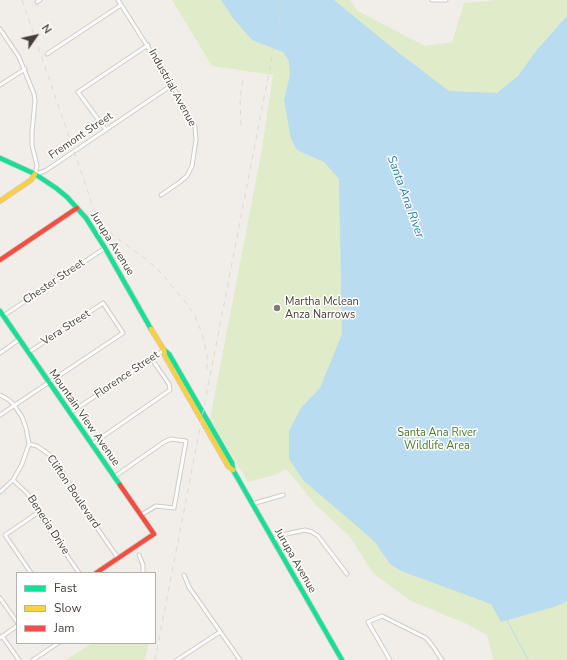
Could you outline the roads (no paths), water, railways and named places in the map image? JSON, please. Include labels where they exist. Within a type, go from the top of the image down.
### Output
[{"type":"main road","name":"Jurupa Avenue","points":[[0,158],[35,174],[56,188],[77,208],[94,229],[164,350],[165,356],[228,466],[233,470],[342,660]]},
{"type":"main road","name":"Fremont Street","points":[[0,201],[31,180],[35,174]]},
{"type":"main road","points":[[0,260],[77,208]]},
{"type":"main road","name":"Mountain View Avenue","points":[[2,313],[140,516],[154,534],[118,558]]},
{"type":"main road","points":[[97,572],[118,558]]},
{"type":"street","name":"Industrial Avenue","points":[[118,0],[148,45],[195,128],[196,140],[192,166],[187,176],[161,195]]},
{"type":"street","points":[[432,0],[446,0]]},
{"type":"street","points":[[47,54],[121,4]]},
{"type":"street","points":[[0,29],[25,69],[36,101],[32,132],[32,145],[37,166],[35,174]]},
{"type":"street","points":[[106,130],[78,92],[148,45]]},
{"type":"street","points":[[0,85],[25,69]]},
{"type":"street","name":"Fremont Street","points":[[35,174],[45,171],[172,85]]},
{"type":"street","name":"Chester Street","points":[[2,313],[105,248]]},
{"type":"street","name":"Vera Street","points":[[28,352],[103,303],[123,333],[49,382]]},
{"type":"street","points":[[0,353],[20,340]]},
{"type":"street","name":"Florence Street","points":[[70,413],[164,350]]},
{"type":"street","points":[[92,444],[170,390],[169,384],[151,358]]},
{"type":"street","points":[[0,415],[49,382]]},
{"type":"street","points":[[0,395],[14,405],[26,428],[29,444],[22,464],[13,480],[0,492]]},
{"type":"street","points":[[114,477],[164,442],[171,439],[186,441],[174,508],[156,506],[140,516]]},
{"type":"street","name":"Clifton Boulevard","points":[[29,444],[37,446],[53,457],[87,513],[118,558]]},
{"type":"street","name":"Benecia Drive","points":[[13,480],[27,493],[45,523],[78,572]]},
{"type":"street","points":[[252,504],[283,495]]},
{"type":"street","points":[[30,572],[5,536],[39,512]]},
{"type":"street","points":[[272,540],[286,534],[305,530],[312,532],[318,536],[347,574]]},
{"type":"street","points":[[139,555],[144,565],[143,572]]},
{"type":"street","points":[[184,575],[189,587],[240,660]]},
{"type":"street","points":[[0,598],[16,621]]},
{"type":"street","points":[[390,660],[368,622],[382,616],[426,638],[442,660]]},
{"type":"street","points":[[16,627],[1,637],[19,660]]},
{"type":"street","points":[[177,660],[220,632]]},
{"type":"street","points":[[32,660],[56,644]]},
{"type":"water","name":"Santa Ana River","points":[[221,0],[334,0],[395,50],[449,91],[497,93],[518,76],[536,51],[567,16],[567,601],[557,606],[501,622],[491,604],[401,571],[390,564],[375,542],[304,481],[289,459],[289,431],[301,408],[320,388],[342,334],[339,179],[324,162],[297,150],[291,139],[284,100],[290,75],[289,61],[283,52],[252,40],[233,18]]},
{"type":"waterway","points":[[507,620],[528,660]]},
{"type":"railway","points":[[22,0],[96,215],[110,233],[147,260],[162,274],[194,314],[203,336],[207,356],[207,373]]},
{"type":"railway","points":[[155,660],[283,0]]},
{"type":"railway","points":[[241,125],[240,98],[243,80]]},
{"type":"place","name":"Martha Mclean Anza Narrows","points":[[277,308]]},
{"type":"park label","name":"Santa Ana River Wildlife Area","points":[[437,439]]}]
